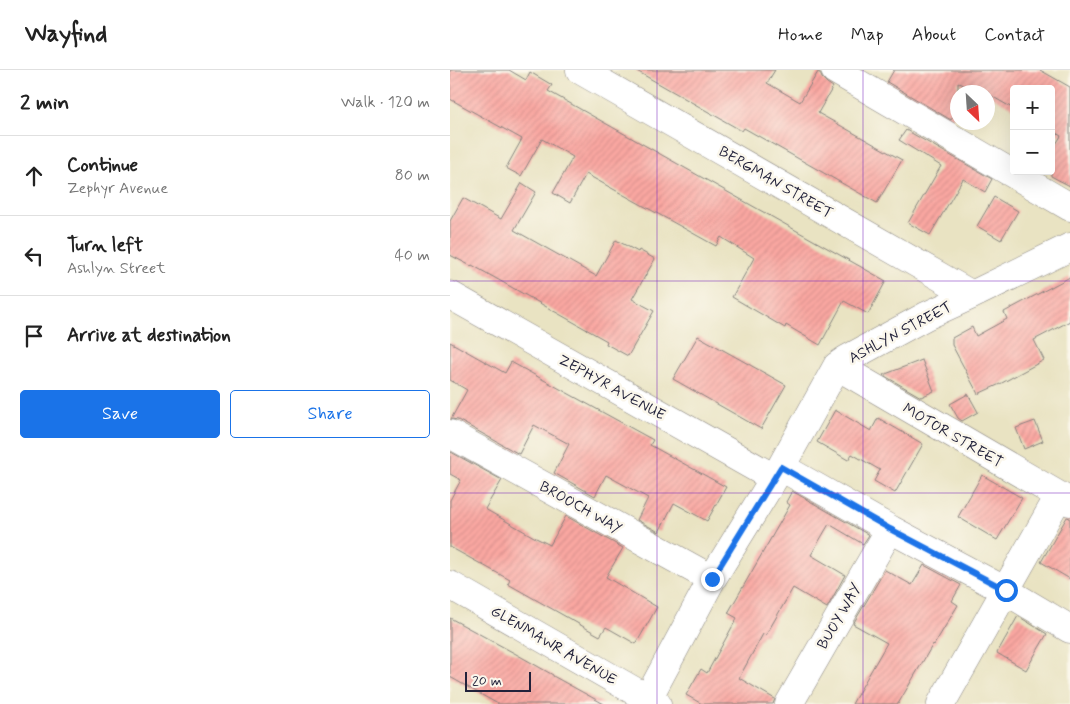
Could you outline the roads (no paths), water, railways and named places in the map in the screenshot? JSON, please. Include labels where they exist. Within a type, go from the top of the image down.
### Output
[{"type":"street","name":"BERGMAN STREET","points":[[580,70],[972,295]]},
{"type":"street","points":[[835,70],[1070,207]]},
{"type":"street","name":"ASHLYN STREET","points":[[650,702],[712,579],[778,472],[837,366],[926,316],[1070,247]]},
{"type":"street","name":"ZEPHYR AVENUE","points":[[450,295],[778,472],[1006,590],[1070,629]]},
{"type":"street","name":"MOTOR STREET","points":[[837,366],[1065,499]]},
{"type":"street","name":"BROOCH WAY","points":[[450,434],[712,579]]},
{"type":"street","points":[[941,704],[1006,590],[1065,499]]},
{"type":"street","name":"BUOY WAY","points":[[789,704],[890,529]]},
{"type":"street","name":"GLENMAWR AVENUE","points":[[450,586],[650,702]]}]
